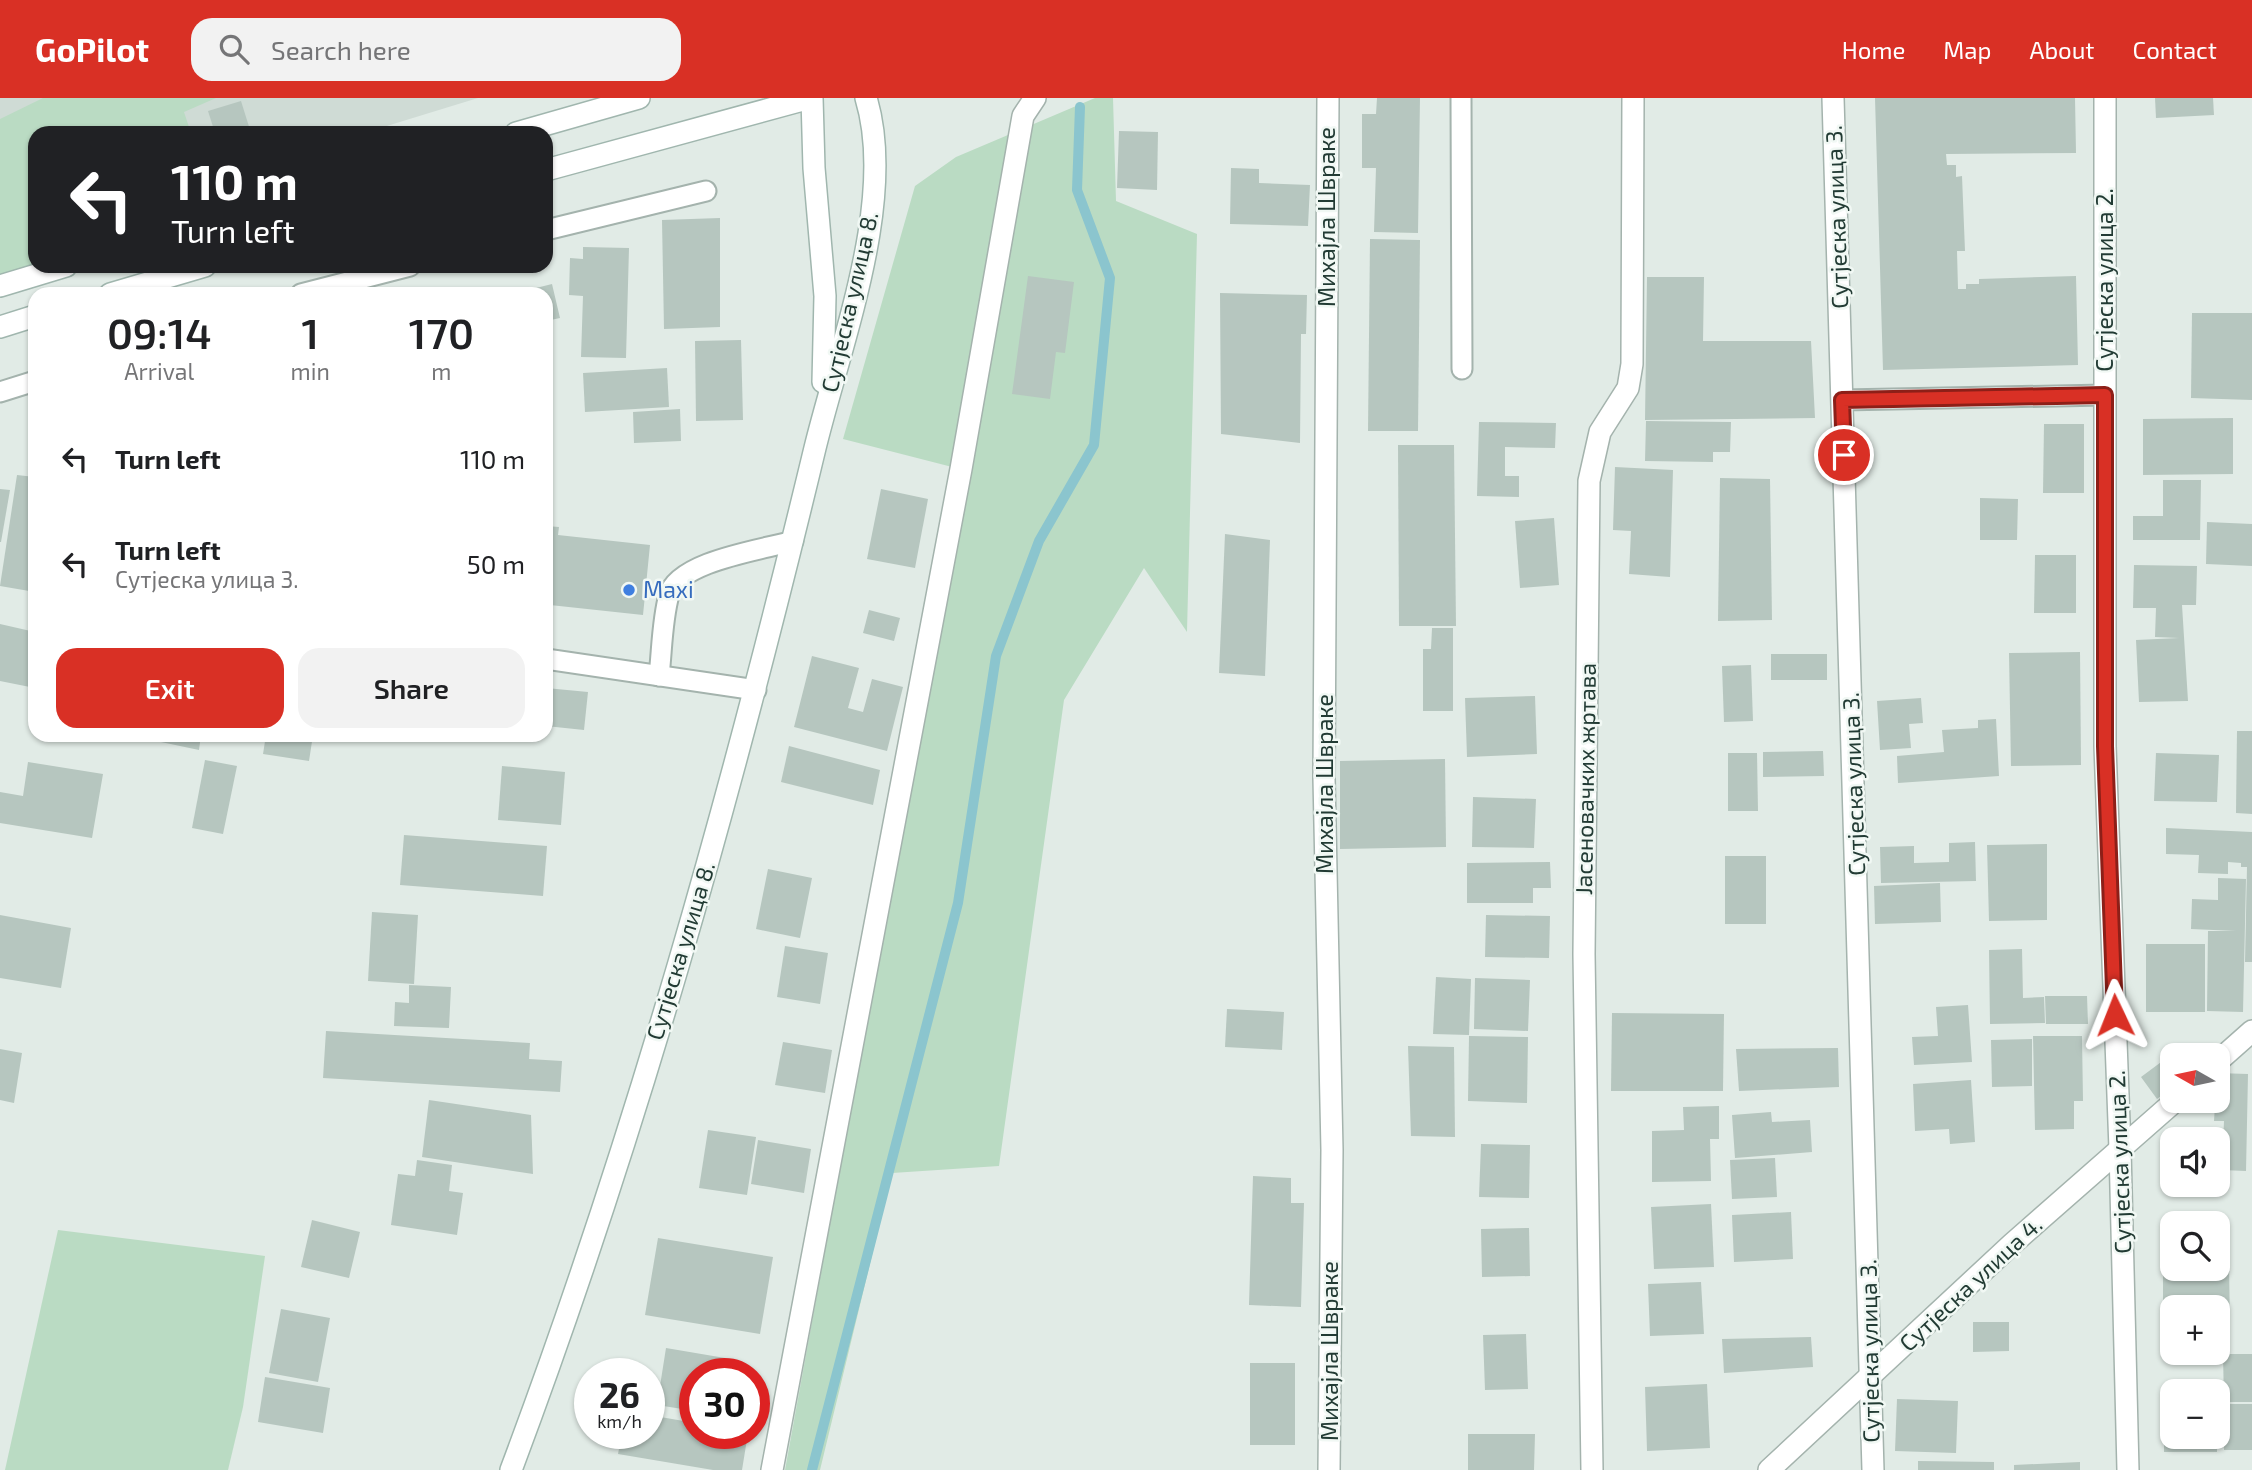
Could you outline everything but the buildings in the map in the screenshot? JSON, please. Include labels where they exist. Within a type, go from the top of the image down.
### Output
[{"type":"street","points":[[541,126],[639,98]]},
{"type":"street","points":[[553,168],[811,98]]},
{"type":"street","name":"Сутјеска улица 8.","points":[[811,98],[825,296],[821,423]]},
{"type":"street","name":"Сутјеска улица 8.","points":[[511,1470],[575,1291],[632,1114],[756,690],[860,274],[873,211],[877,152],[866,98]]},
{"type":"street","points":[[772,1470],[961,469],[1023,117],[1035,98]]},
{"type":"street","name":"Михајла Швраке","points":[[1328,98],[1324,778],[1332,1150],[1329,1470]]},
{"type":"street","name":"Јасеновачких жртава","points":[[1592,1470],[1584,954],[1589,481],[1600,432],[1628,388],[1632,364],[1633,98]]},
{"type":"street","name":"Сутјеска улица 3.","points":[[1833,98],[1873,1470]]},
{"type":"street","name":"Сутјеска улица 2.","points":[[2105,98],[2105,746],[2120,1149],[2128,1470]]},
{"type":"street","points":[[0,286],[43,273]]},
{"type":"street","points":[[134,287],[181,273]]},
{"type":"street","points":[[0,327],[28,318]]},
{"type":"street","points":[[2230,1050],[2252,1031]]},
{"type":"street","name":"Сутјеска улица 4.","points":[[1769,1470],[2011,1245],[2161,1113]]},
{"type":"lane","points":[[1461,98],[1462,369]]},
{"type":"lane","points":[[553,228],[706,191]]},
{"type":"lane","points":[[328,287],[383,273]]},
{"type":"lane","points":[[0,392],[28,383]]},
{"type":"lane","points":[[1842,400],[2105,395]]},
{"type":"lane","points":[[659,676],[669,593],[680,575],[793,541]]},
{"type":"lane","points":[[553,660],[756,690]]},
{"type":"shaded area","points":[[0,98],[478,98],[387,126],[28,126],[28,154],[0,240]]},
{"type":"green space","points":[[43,98],[216,98],[184,112],[189,126],[28,126],[28,270],[0,286],[0,119]]},
{"type":"green space","points":[[1095,98],[1113,98],[1116,201],[1197,234],[1187,632],[1144,568],[1064,700],[999,1166],[892,1173],[820,1470],[785,1470],[942,609],[960,469],[843,439],[915,186],[956,157]]},
{"type":"green space","points":[[58,1230],[265,1256],[243,1407],[228,1470],[5,1470]]},
{"type":"waterway","points":[[812,1470],[958,903],[996,656],[1039,541],[1094,445],[1110,278],[1077,190],[1080,107]]},
{"type":"place","name":"Maxi","points":[[629,590]]},
{"type":"route","points":[[1844,455],[1842,400],[2105,395],[2105,746],[2115,1015]]}]
